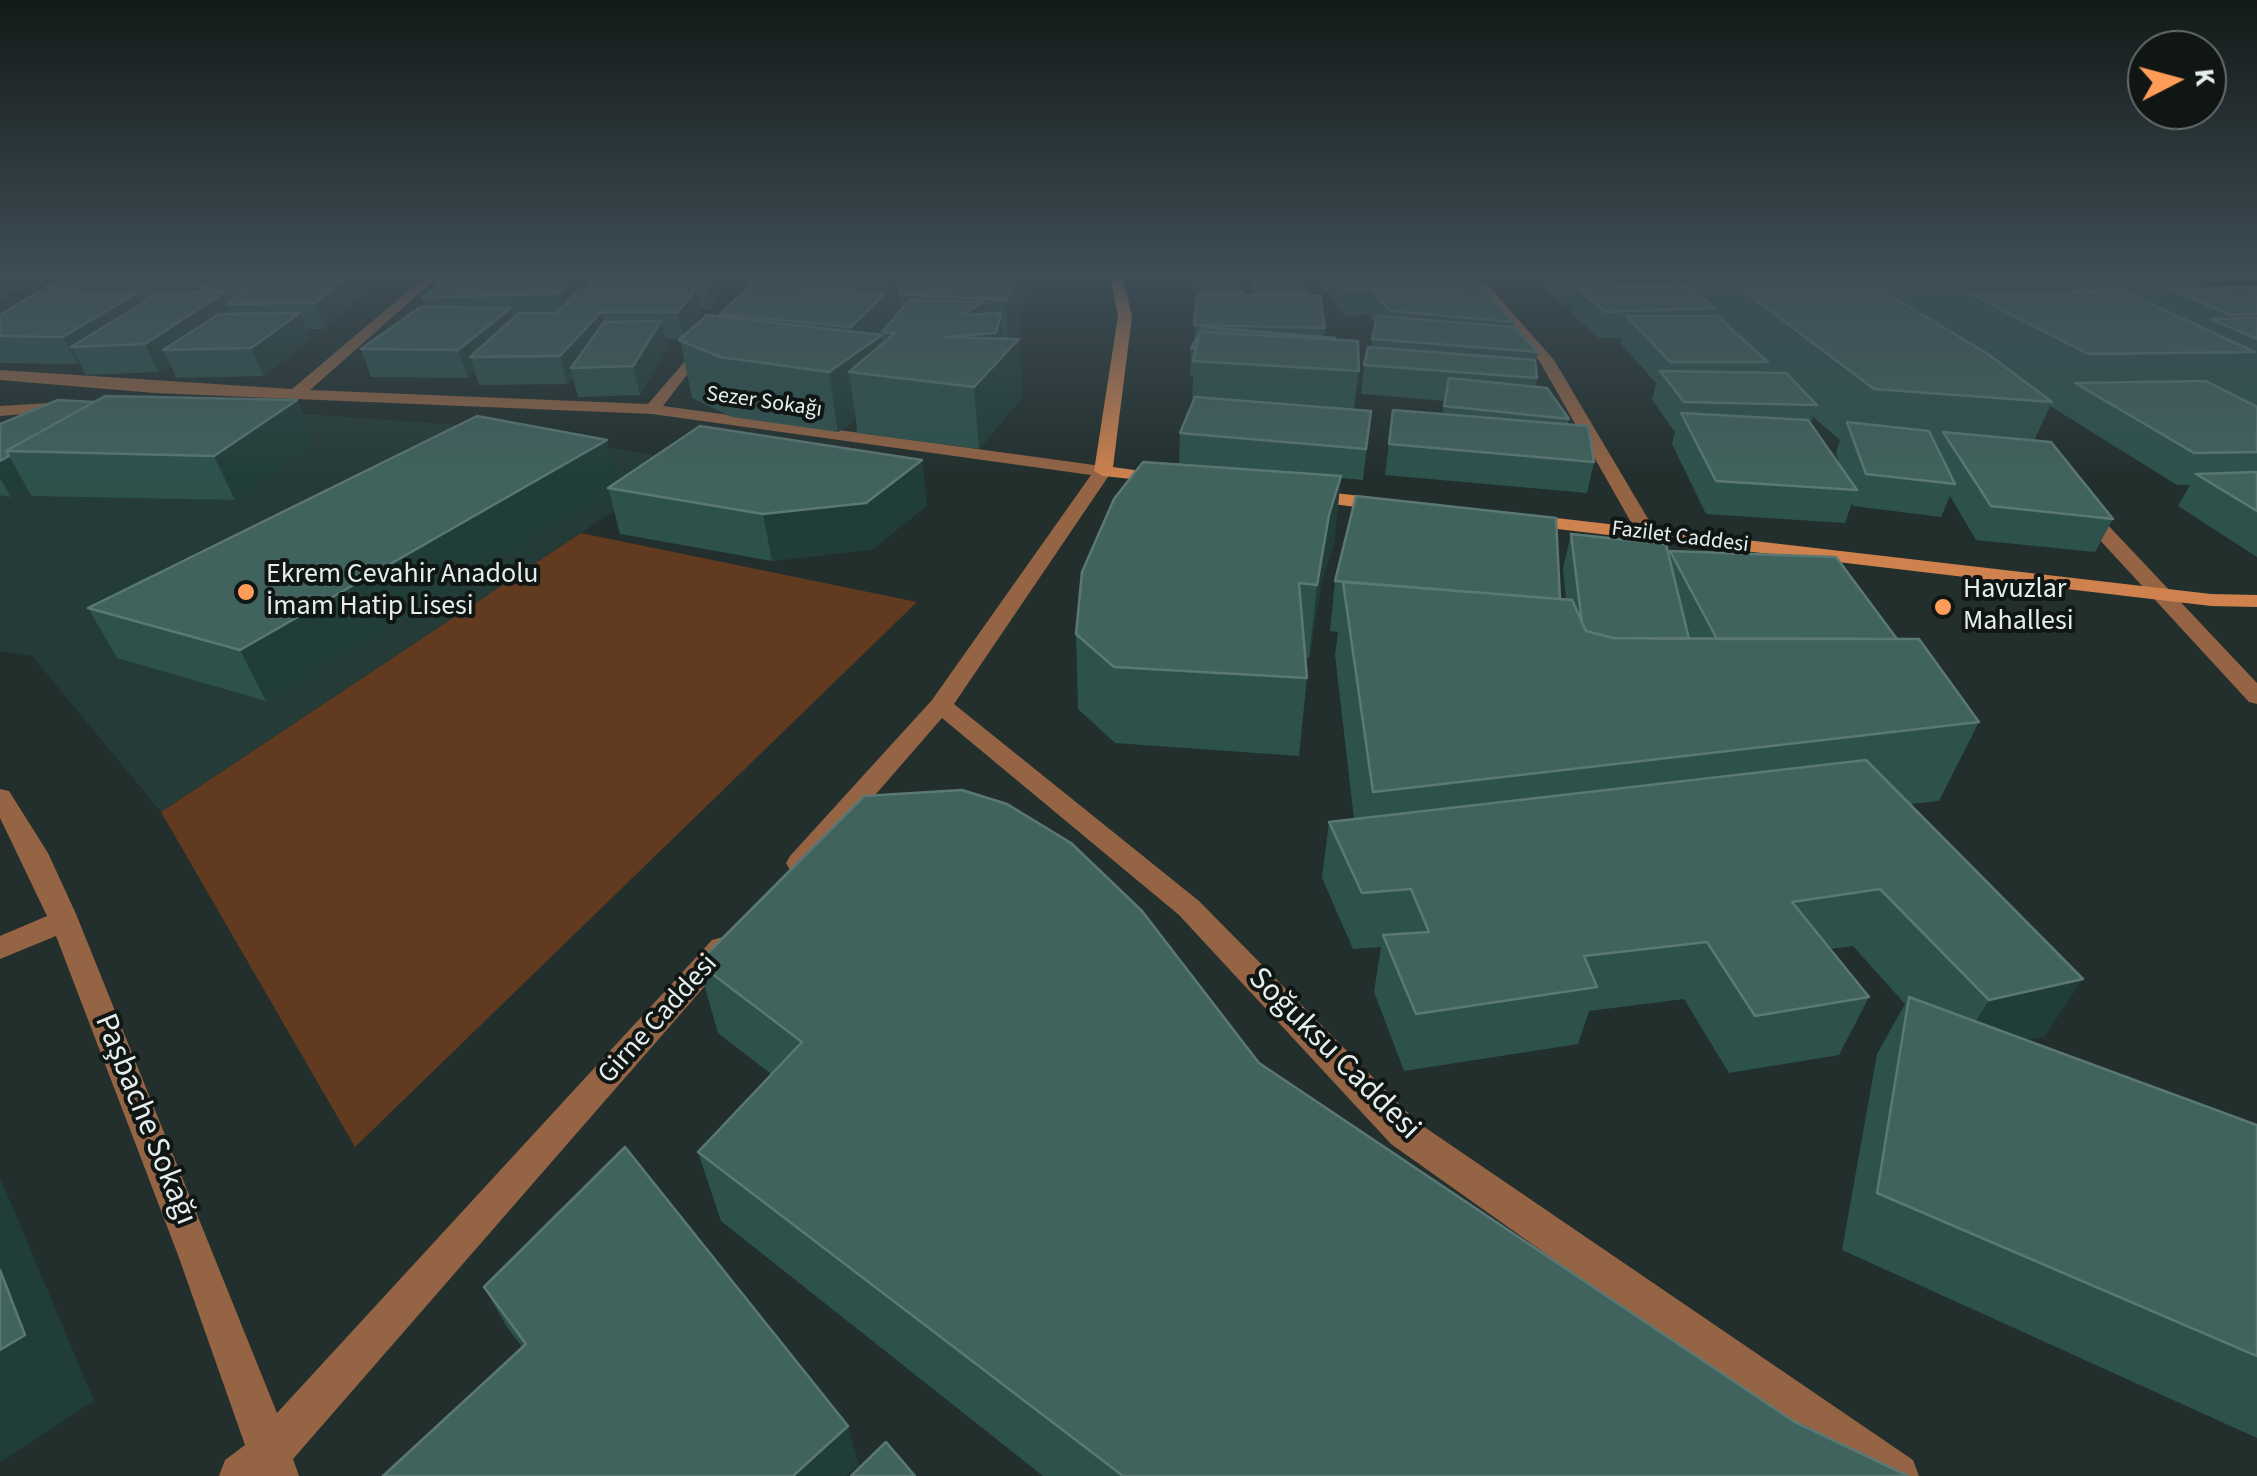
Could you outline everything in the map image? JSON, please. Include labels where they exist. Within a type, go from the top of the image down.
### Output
[{"type":"street","points":[[118,404],[296,394],[354,344]]},
{"type":"street","points":[[652,410],[703,344]]},
{"type":"street","points":[[785,879],[941,705],[1103,471],[1120,344]]},
{"type":"street","points":[[1532,344],[1546,360],[1646,534]]},
{"type":"street","points":[[0,375],[296,394]]},
{"type":"street","name":"Sezer Sokağı","points":[[296,394],[652,410],[1103,471]]},
{"type":"street","points":[[0,411],[79,407]]},
{"type":"street","points":[[1103,471],[1185,482]]},
{"type":"street","points":[[1281,493],[1416,508]]},
{"type":"street","points":[[2068,495],[2257,697]]},
{"type":"street","name":"Fazilet Caddesi","points":[[1493,517],[2165,595],[2257,600]]},
{"type":"street","name":"Soğuksu Caddesi","points":[[941,705],[1189,908],[1404,1133],[1897,1476]]},
{"type":"street","name":"Paşbache Sokağı","points":[[0,797],[30,840],[191,1235],[263,1468]]},
{"type":"street","points":[[0,948],[63,922]]},
{"type":"street","name":"Girne Caddesi","points":[[263,1468],[746,923]]},
{"type":"shaded area","name":"Ekrem Cevahir Anadolu İmam Hatip Lisesi","points":[[109,400],[488,427],[689,461],[161,812],[32,656],[0,651],[0,454]]},
{"type":"shaded area","points":[[581,533],[917,602],[355,1147],[161,812]]},
{"type":"building","points":[[76,344],[145,344],[145,344],[71,347]]},
{"type":"building","points":[[173,344],[257,344],[251,348],[163,350]]},
{"type":"building","points":[[368,344],[466,344],[458,350],[361,349]]},
{"type":"building","points":[[485,344],[571,344],[560,356],[470,357]]},
{"type":"building","points":[[588,344],[647,344],[633,366],[571,368]]},
{"type":"building","points":[[688,344],[869,344],[829,372],[720,357]]},
{"type":"building","points":[[882,344],[1014,344],[974,387],[849,372]]},
{"type":"building","points":[[1197,344],[1358,344],[1359,371],[1193,361]]},
{"type":"building","points":[[1434,344],[1530,344],[1538,352]]},
{"type":"building","points":[[1653,344],[1748,344],[1768,362],[1670,362]]},
{"type":"building","points":[[1814,344],[1971,344],[2052,402],[1874,389]]},
{"type":"building","points":[[2068,344],[2237,344],[2255,352],[2088,354]]},
{"type":"building","points":[[1368,347],[1535,360],[1537,378],[1364,365]]},
{"type":"building","points":[[1660,371],[1786,373],[1817,405],[1684,402]]},
{"type":"building","points":[[1449,378],[1547,388],[1569,419],[1444,406]]},
{"type":"building","points":[[2206,381],[2257,407],[2257,452],[2194,453],[2075,383]]},
{"type":"building","points":[[105,396],[297,400],[214,456],[6,451]]},
{"type":"building","points":[[1195,397],[1371,411],[1366,449],[1180,433]]},
{"type":"building","points":[[58,400],[94,402],[6,451],[9,456],[0,461],[0,424]]},
{"type":"building","points":[[1393,410],[1588,426],[1594,462],[1389,444]]},
{"type":"building","points":[[1681,413],[1808,420],[1857,490],[1716,481]]},
{"type":"building","points":[[477,416],[607,440],[240,650],[88,608]]},
{"type":"building","points":[[1847,422],[1929,431],[1955,484],[1866,474]]},
{"type":"building","points":[[700,426],[922,460],[866,503],[763,514],[608,488]]},
{"type":"building","points":[[1943,432],[2051,442],[2113,519],[1991,506]]},
{"type":"building","points":[[1143,462],[1341,476],[1329,515],[1317,585],[1299,583],[1307,678],[1114,667],[1076,634],[1082,572],[1114,499]]},
{"type":"building","points":[[2257,472],[2257,511],[2196,474]]},
{"type":"building","points":[[1356,496],[1556,518],[1560,599],[1335,581]]},
{"type":"building","points":[[1571,534],[1666,544],[1689,639],[1613,638],[1586,631]]},
{"type":"building","points":[[1670,551],[1836,557],[1897,639],[1717,639]]},
{"type":"building","points":[[1343,582],[1572,600],[1586,631],[1613,638],[1919,639],[1979,722],[1373,792]]},
{"type":"building","points":[[1866,760],[2083,979],[1989,1000],[1880,889],[1792,902],[1869,997],[1755,1016],[1707,942],[1584,956],[1597,987],[1416,1014],[1383,935],[1429,932],[1411,889],[1362,893],[1329,822]]},
{"type":"building","points":[[962,790],[1007,804],[1071,843],[1142,911],[1259,1063],[1793,1421],[1908,1476],[1123,1476],[698,1152],[802,1042],[698,963],[864,796]]},
{"type":"building","points":[[1909,997],[2257,1125],[2257,1356],[1877,1193]]},
{"type":"building","points":[[625,1147],[848,1426],[793,1476],[383,1476],[526,1344],[484,1287]]},
{"type":"building","points":[[0,1270],[25,1335],[0,1350]]},
{"type":"building","points":[[886,1442],[915,1476],[851,1476]]},
{"type":"place","name":"Ekrem Cevahir Anadolu İmam Hatip Lisesi","points":[[246,592]]},
{"type":"place","name":"Havuzlar Mahallesi","points":[[1943,607]]}]
